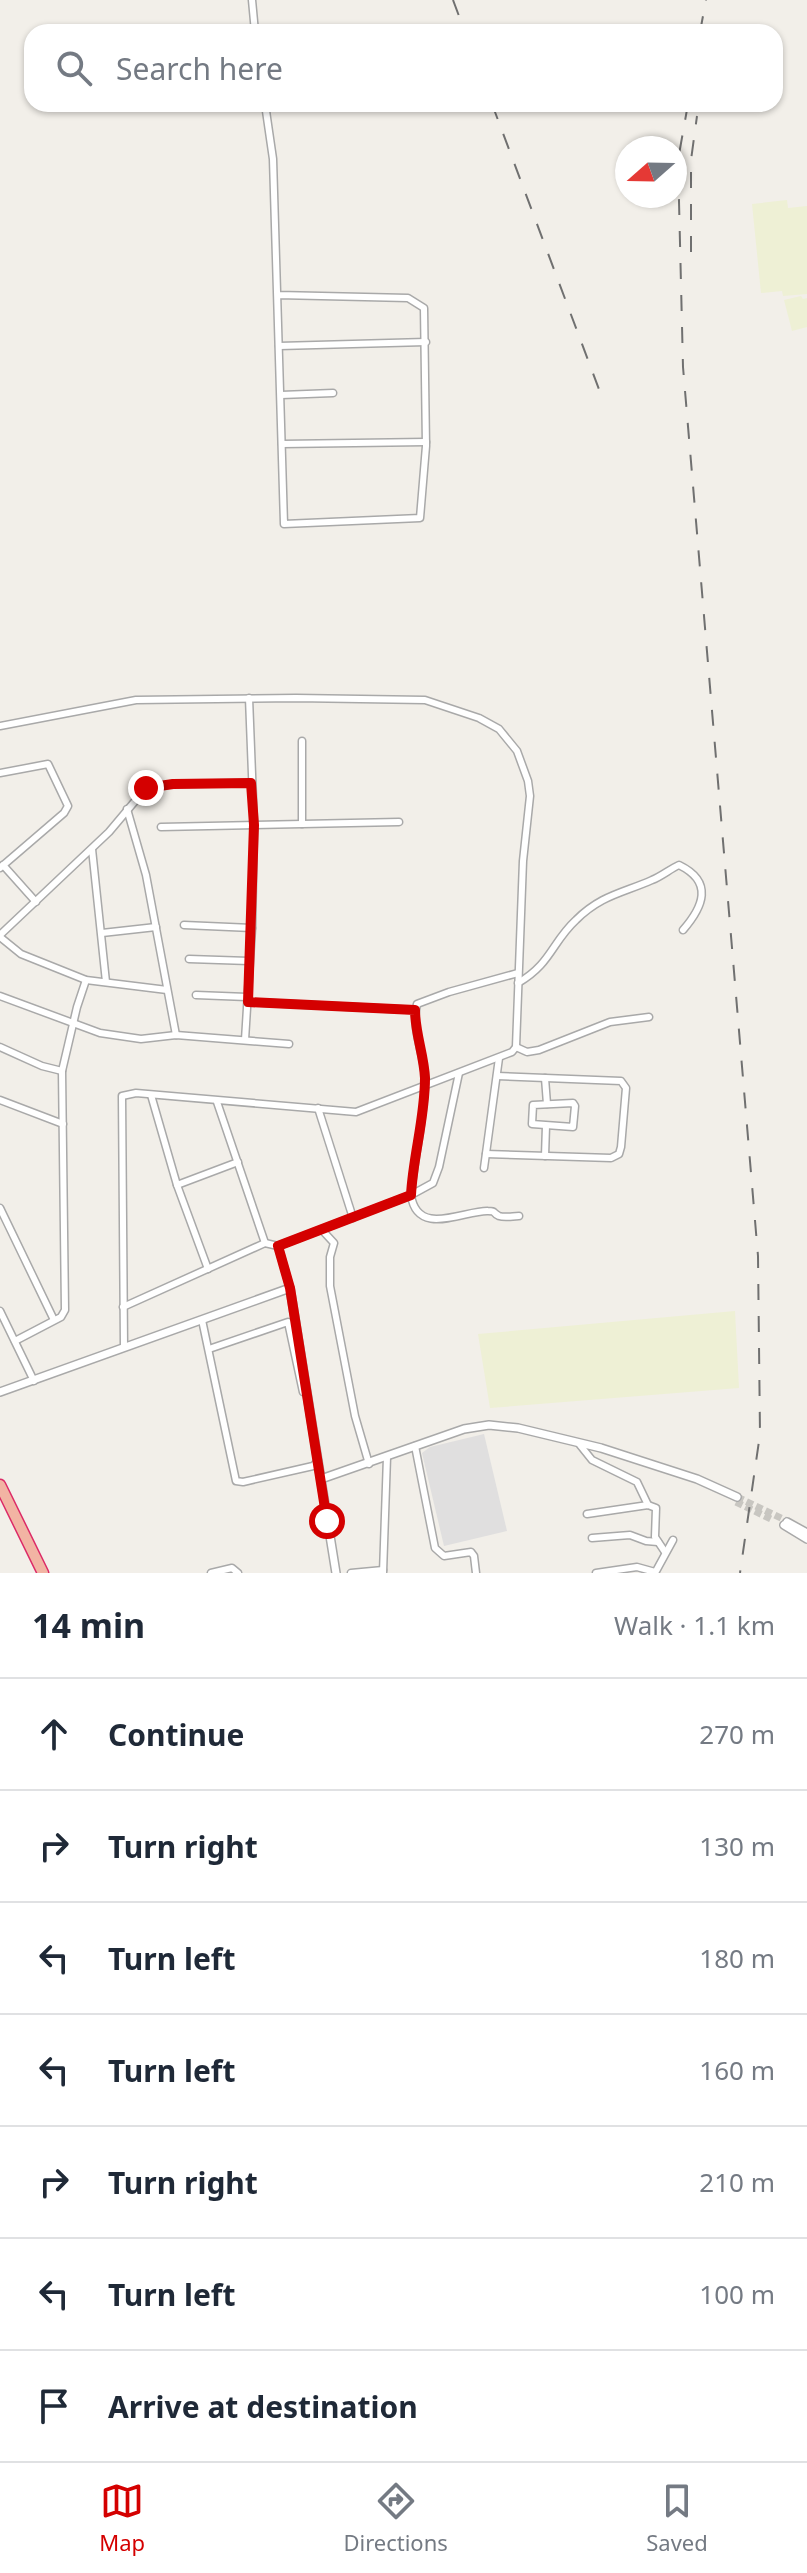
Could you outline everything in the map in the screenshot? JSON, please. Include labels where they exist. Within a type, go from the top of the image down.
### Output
[{"type":"highway","points":[[0,1485],[43,1573]]},
{"type":"street","points":[[252,0],[254,24]]},
{"type":"street","points":[[266,112],[273,159],[284,524],[420,518],[426,442],[424,308],[408,298],[278,295]]},
{"type":"street","points":[[279,346],[426,342]]},
{"type":"street","points":[[281,395],[333,393]]},
{"type":"street","points":[[282,444],[426,442]]},
{"type":"street","points":[[245,1040],[254,825],[249,698]]},
{"type":"street","points":[[0,726],[136,700],[425,700],[479,718],[499,729],[510,740],[523,766],[530,796],[516,1047],[512,1052],[356,1112],[151,1095],[122,1096],[124,1347]]},
{"type":"street","points":[[302,741],[302,824]]},
{"type":"street","points":[[0,773],[48,764],[68,806],[64,813],[2,866],[36,902]]},
{"type":"street","points":[[167,990],[86,980],[21,954],[0,936],[92,849],[146,788],[156,785],[251,783]]},
{"type":"street","points":[[127,809],[146,875],[176,1035]]},
{"type":"street","points":[[161,827],[399,822]]},
{"type":"street","points":[[92,849],[106,982]]},
{"type":"street","points":[[518,983],[549,958],[573,923],[593,906],[679,865],[698,880],[702,895],[702,905],[683,930]]},
{"type":"street","points":[[184,925],[252,928]]},
{"type":"street","points":[[102,933],[156,927]]},
{"type":"street","points":[[189,959],[249,961]]},
{"type":"street","points":[[518,973],[417,1004],[415,1010],[425,1087],[411,1195],[416,1209],[431,1218],[458,1218],[492,1210],[504,1217],[519,1216]]},
{"type":"street","points":[[15,1341],[61,1317],[65,1310],[62,1071],[86,980]]},
{"type":"street","points":[[196,995],[415,1010]]},
{"type":"street","points":[[0,996],[100,1033],[141,1039],[176,1035],[289,1044]]},
{"type":"street","points":[[516,1047],[527,1052],[539,1050],[610,1022],[649,1017]]},
{"type":"street","points":[[0,1047],[42,1066],[62,1071]]},
{"type":"street","points":[[484,1168],[499,1058]]},
{"type":"street","points":[[123,1307],[265,1243],[278,1246],[428,1187],[436,1178],[459,1073]]},
{"type":"street","points":[[486,1154],[616,1156],[621,1147],[626,1088],[621,1081],[497,1076]]},
{"type":"street","points":[[545,1078],[547,1104]]},
{"type":"street","points":[[151,1095],[177,1185],[208,1269]]},
{"type":"street","points":[[0,1100],[63,1124]]},
{"type":"street","points":[[217,1102],[265,1243]]},
{"type":"street","points":[[547,1104],[575,1104],[575,1124],[570,1127],[533,1125],[533,1105],[547,1104]]},
{"type":"street","points":[[318,1108],[353,1218]]},
{"type":"street","points":[[545,1156],[546,1126]]},
{"type":"street","points":[[177,1185],[238,1162]]},
{"type":"street","points":[[0,1208],[54,1320]]},
{"type":"street","points":[[322,1230],[334,1243],[330,1257],[330,1286],[355,1416],[369,1464]]},
{"type":"street","points":[[278,1246],[290,1288],[336,1573]]},
{"type":"street","points":[[0,1392],[290,1288]]},
{"type":"street","points":[[0,1311],[34,1381]]},
{"type":"street","points":[[202,1320],[236,1481],[302,1468],[318,1461]]},
{"type":"street","points":[[209,1349],[288,1322],[310,1428]]},
{"type":"street","points":[[321,1479],[464,1429],[489,1425],[518,1428],[578,1444],[701,1484],[737,1500]]},
{"type":"street","points":[[578,1444],[592,1460],[637,1482],[648,1505]]},
{"type":"street","points":[[415,1446],[435,1548],[444,1556],[471,1552],[476,1573]]},
{"type":"street","points":[[351,1573],[383,1571],[387,1457]]},
{"type":"street","points":[[587,1514],[648,1505],[656,1508],[655,1537],[665,1552]]},
{"type":"street","points":[[807,1533],[784,1523],[807,1539]]},
{"type":"street","points":[[592,1538],[630,1535],[658,1542]]},
{"type":"street","points":[[596,1573],[637,1567],[655,1573],[673,1540]]},
{"type":"street","points":[[211,1573],[232,1568],[238,1573]]},
{"type":"shaded area","points":[[484,1434],[507,1531],[444,1546],[422,1453],[430,1447]]},
{"type":"green space","points":[[787,200],[788,208],[807,206],[807,294],[783,296],[782,291],[761,293],[752,204]]},
{"type":"green space","points":[[801,296],[807,298],[807,327],[792,331],[784,300]]},
{"type":"green space","points":[[735,1311],[739,1388],[490,1408],[478,1334]]},
{"type":"tunnel","points":[[737,1497],[785,1520]]},
{"type":"tunnel","points":[[736,1502],[771,1519]]},
{"type":"railway","points":[[453,0],[462,24]]},
{"type":"railway","points":[[702,24],[706,0]]},
{"type":"railway","points":[[495,112],[600,392]]},
{"type":"railway","points":[[687,112],[678,160],[683,367],[758,1256],[760,1434],[740,1573]]},
{"type":"railway","points":[[691,252],[691,160],[697,116]]},
{"type":"route","points":[[146,788],[173,784],[251,783],[254,825],[248,1002],[415,1010],[425,1073],[411,1195],[278,1246],[290,1288],[327,1521]]}]
